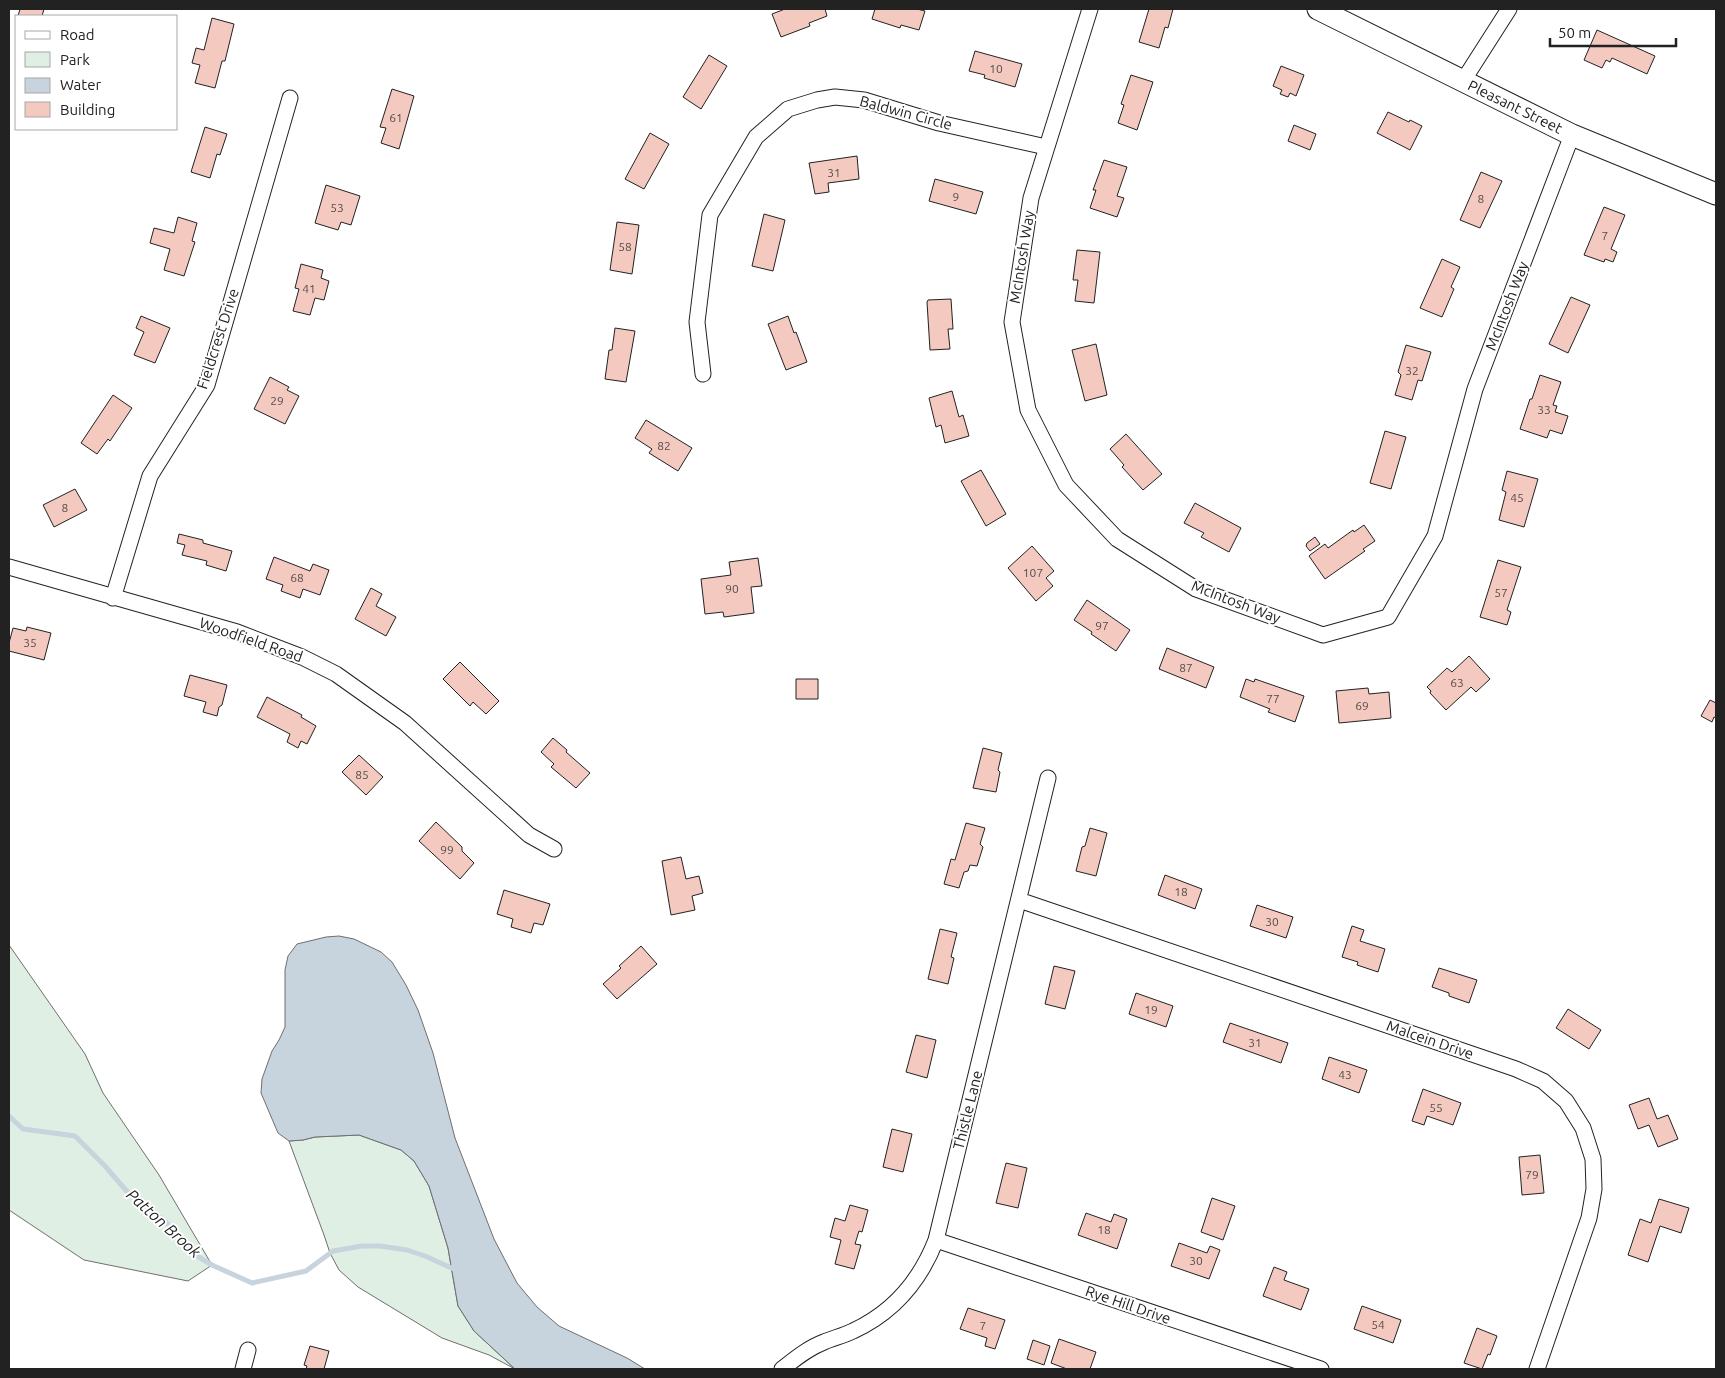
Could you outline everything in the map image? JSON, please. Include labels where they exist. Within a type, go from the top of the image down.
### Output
[{"type":"street","name":"McIntosh Way","points":[[1090,9],[1031,198],[1012,322],[1028,410],[1066,485],[1117,539],[1196,590],[1323,635],[1388,617],[1435,536],[1475,389],[1572,135]]},
{"type":"street","name":"Pleasant Street","points":[[1318,9],[1572,135],[1716,194]]},
{"type":"street","points":[[1463,81],[1508,9]]},
{"type":"street","name":"Baldwin Circle","points":[[703,374],[697,322],[710,215],[756,137],[788,109],[817,100],[835,97],[864,100],[939,122],[1046,147]]},
{"type":"street","name":"Fieldcrest Drive","points":[[113,598],[150,476],[207,385],[290,98]]},
{"type":"street","name":"Woodfield Road","points":[[9,567],[261,640],[336,674],[405,723],[529,835],[554,849]]},
{"type":"street","name":"Thistle Lane","points":[[782,1369],[801,1354],[822,1342],[851,1332],[874,1320],[895,1304],[914,1282],[928,1260],[936,1240],[1048,778]]},
{"type":"street","name":"Malcein Drive","points":[[1019,900],[1516,1069],[1543,1081],[1566,1101],[1586,1136],[1593,1159],[1594,1189],[1588,1218],[1537,1369]]},
{"type":"street","name":"Rye Hill Drive","points":[[936,1240],[1321,1369]]},
{"type":"street","points":[[243,1369],[248,1350]]},
{"type":"green space","points":[[9,945],[85,1054],[103,1093],[159,1175],[212,1265],[188,1281],[84,1260],[9,1210]]},
{"type":"green space","points":[[359,1135],[401,1150],[414,1161],[429,1186],[448,1248],[458,1306],[474,1331],[515,1369],[489,1355],[442,1338],[358,1287],[339,1270],[330,1253],[289,1141],[315,1137]]},
{"type":"water","points":[[339,936],[354,939],[381,952],[392,962],[406,985],[418,1010],[433,1053],[455,1138],[494,1239],[517,1283],[537,1307],[559,1326],[627,1358],[645,1369],[515,1369],[474,1331],[458,1306],[448,1248],[429,1186],[414,1161],[401,1150],[359,1135],[315,1137],[289,1141],[278,1133],[261,1093],[262,1079],[272,1051],[285,1027],[285,970],[288,956],[297,944]]},
{"type":"building","points":[[20,9],[44,9],[42,15],[18,15]]},
{"type":"building","points":[[785,9],[825,9],[827,16],[809,23],[810,26],[781,37],[772,14]]},
{"type":"building","points":[[875,9],[917,9],[925,11],[919,30],[901,25],[900,28],[872,19]]},
{"type":"building","points":[[1149,9],[1173,9],[1168,28],[1165,27],[1159,48],[1139,42]]},
{"type":"building","points":[[212,18],[234,24],[225,61],[222,61],[215,88],[195,83],[200,65],[192,63],[196,48],[204,50]]},
{"type":"building","points":[[1597,30],[1655,56],[1647,74],[1612,58],[1610,62],[1606,60],[1602,68],[1584,60]]},
{"type":"building","points":[[975,51],[1022,64],[1015,87],[984,78],[985,75],[969,71]]},
{"type":"building","points":[[709,55],[727,66],[701,109],[683,97]]},
{"type":"building","points":[[1281,66],[1304,75],[1296,96],[1290,93],[1288,97],[1280,94],[1282,90],[1273,86]]},
{"type":"building","points":[[1131,75],[1153,82],[1137,130],[1118,123],[1124,105],[1121,104]]},
{"type":"building","points":[[392,89],[414,96],[399,149],[381,143],[386,128],[380,127]]},
{"type":"building","points":[[1388,112],[1422,126],[1410,150],[1377,133]]},
{"type":"building","points":[[1294,125],[1316,134],[1310,150],[1288,141]]},
{"type":"building","points":[[205,127],[227,134],[220,155],[217,154],[210,178],[191,172]]},
{"type":"building","points":[[650,133],[669,144],[644,189],[625,179]]},
{"type":"building","points":[[857,156],[859,179],[828,183],[829,192],[815,194],[809,163]]},
{"type":"building","points":[[1104,160],[1127,167],[1117,196],[1124,198],[1117,217],[1090,208],[1096,190],[1093,190]]},
{"type":"building","points":[[1481,172],[1502,181],[1480,228],[1460,220]]},
{"type":"building","points":[[935,179],[983,192],[976,214],[929,201]]},
{"type":"building","points":[[326,185],[360,196],[351,225],[341,222],[338,230],[315,223]]},
{"type":"building","points":[[1604,207],[1625,215],[1611,249],[1617,252],[1613,262],[1605,259],[1604,262],[1584,255]]},
{"type":"building","points":[[764,214],[785,220],[773,271],[752,266]]},
{"type":"building","points":[[178,217],[197,223],[192,241],[195,242],[184,276],[164,270],[170,249],[150,243],[154,228],[174,233]]},
{"type":"building","points":[[617,222],[639,225],[632,274],[610,270]]},
{"type":"building","points":[[1077,250],[1100,252],[1094,303],[1075,301],[1078,280],[1073,280]]},
{"type":"building","points":[[1442,259],[1460,267],[1451,287],[1454,289],[1442,317],[1420,308]]},
{"type":"building","points":[[301,264],[323,270],[321,278],[329,281],[324,300],[315,298],[310,315],[293,311],[299,289],[295,288]]},
{"type":"building","points":[[1571,297],[1590,305],[1568,353],[1549,344]]},
{"type":"building","points":[[951,299],[953,329],[948,329],[950,349],[930,350],[927,302],[928,300]]},
{"type":"building","points":[[141,316],[170,328],[155,363],[134,355],[144,332],[136,328]]},
{"type":"building","points":[[788,316],[807,362],[786,370],[768,324]]},
{"type":"building","points":[[615,328],[635,331],[626,382],[605,379],[609,350],[612,350]]},
{"type":"building","points":[[1096,344],[1107,395],[1085,401],[1072,350]]},
{"type":"building","points":[[1406,345],[1431,352],[1422,381],[1418,380],[1412,400],[1395,395],[1401,375],[1398,372]]},
{"type":"building","points":[[1540,375],[1561,382],[1553,405],[1557,406],[1555,412],[1568,416],[1562,434],[1550,430],[1547,438],[1520,429]]},
{"type":"building","points":[[270,377],[289,387],[287,390],[299,396],[285,424],[254,409]]},
{"type":"building","points":[[952,391],[959,417],[963,415],[969,436],[945,443],[941,425],[936,427],[929,398]]},
{"type":"building","points":[[113,395],[132,408],[110,441],[108,439],[97,454],[81,443]]},
{"type":"building","points":[[646,420],[692,448],[678,471],[649,453],[652,449],[635,438]]},
{"type":"building","points":[[1385,431],[1406,437],[1391,489],[1370,483]]},
{"type":"building","points":[[1126,434],[1162,474],[1143,490],[1122,467],[1124,465],[1110,449]]},
{"type":"building","points":[[981,470],[1006,514],[986,526],[961,481]]},
{"type":"building","points":[[1507,471],[1538,479],[1524,527],[1499,520],[1506,492],[1502,490]]},
{"type":"building","points":[[75,489],[87,510],[54,527],[43,505]]},
{"type":"building","points":[[1195,503],[1241,528],[1229,552],[1201,537],[1204,533],[1184,523]]},
{"type":"building","points":[[1364,525],[1375,541],[1363,549],[1365,551],[1325,579],[1309,556],[1325,544],[1328,548],[1353,530],[1354,532]]},
{"type":"building","points":[[179,534],[203,540],[203,543],[232,551],[226,571],[206,565],[207,561],[182,555],[185,545],[177,543]]},
{"type":"building","points":[[1315,537],[1320,544],[1310,551],[1306,546],[1307,543]]},
{"type":"building","points":[[1032,546],[1054,571],[1046,578],[1053,586],[1036,601],[1008,568]]},
{"type":"building","points":[[274,557],[310,571],[313,564],[329,570],[320,595],[303,589],[300,598],[281,591],[283,585],[266,579]]},
{"type":"building","points":[[758,558],[762,586],[751,587],[754,613],[724,617],[723,612],[705,614],[701,579],[731,575],[729,562]]},
{"type":"building","points":[[1498,560],[1521,567],[1507,610],[1511,612],[1507,625],[1480,617]]},
{"type":"building","points":[[371,588],[382,594],[376,606],[396,617],[386,636],[355,619]]},
{"type":"building","points":[[1087,600],[1130,630],[1116,651],[1074,620]]},
{"type":"building","points":[[27,627],[51,633],[44,660],[9,651],[13,628],[26,631]]},
{"type":"building","points":[[1167,648],[1214,667],[1206,688],[1159,669]]},
{"type":"building","points":[[1469,656],[1490,679],[1476,692],[1471,687],[1446,710],[1430,693],[1431,691],[1427,687],[1447,668],[1452,672]]},
{"type":"building","points":[[460,662],[499,701],[486,714],[473,702],[470,706],[443,679]]},
{"type":"building","points":[[190,675],[227,685],[217,716],[203,712],[206,702],[184,696]]},
{"type":"building","points":[[796,679],[818,679],[818,699],[796,699]]},
{"type":"building","points":[[1246,679],[1254,682],[1255,679],[1304,696],[1295,722],[1268,712],[1270,709],[1240,697]]},
{"type":"building","points":[[1368,688],[1369,694],[1389,692],[1391,718],[1339,723],[1336,691]]},
{"type":"building","points":[[267,697],[302,715],[301,717],[316,726],[307,744],[301,741],[298,748],[287,742],[290,734],[257,717]]},
{"type":"building","points":[[1710,700],[1716,703],[1716,718],[1714,717],[1712,722],[1701,716]]},
{"type":"building","points":[[553,738],[590,773],[576,788],[551,767],[554,764],[541,752]]},
{"type":"building","points":[[983,748],[1002,753],[996,792],[973,788]]},
{"type":"building","points":[[359,755],[383,777],[366,795],[342,772]]},
{"type":"building","points":[[436,822],[462,847],[462,851],[474,863],[460,879],[419,841]]},
{"type":"building","points":[[966,823],[985,828],[980,844],[983,847],[977,866],[970,865],[968,871],[964,872],[959,888],[944,884],[951,859],[955,860]]},
{"type":"building","points":[[1090,828],[1107,833],[1096,876],[1076,871],[1082,847],[1085,846]]},
{"type":"building","points":[[681,857],[686,879],[699,876],[703,893],[692,896],[695,910],[671,915],[662,861]]},
{"type":"building","points":[[1165,875],[1202,889],[1195,909],[1158,895]]},
{"type":"building","points":[[504,890],[550,904],[543,925],[534,923],[531,933],[511,927],[513,919],[497,914]]},
{"type":"building","points":[[1257,905],[1293,917],[1286,938],[1250,926]]},
{"type":"building","points":[[1352,926],[1364,930],[1360,941],[1385,949],[1378,972],[1357,965],[1358,962],[1342,957]]},
{"type":"building","points":[[940,929],[957,933],[951,957],[954,958],[948,984],[928,979]]},
{"type":"building","points":[[641,946],[657,964],[617,999],[603,984]]},
{"type":"building","points":[[1054,966],[1075,971],[1065,1009],[1045,1004]]},
{"type":"building","points":[[1439,968],[1477,980],[1469,1003],[1449,996],[1449,993],[1432,987]]},
{"type":"building","points":[[1136,993],[1173,1006],[1166,1027],[1129,1014]]},
{"type":"building","points":[[1568,1009],[1601,1030],[1589,1049],[1556,1028]]},
{"type":"building","points":[[1230,1023],[1288,1043],[1281,1063],[1223,1042]]},
{"type":"building","points":[[916,1035],[936,1040],[927,1078],[906,1072]]},
{"type":"building","points":[[1329,1057],[1367,1070],[1359,1093],[1322,1079]]},
{"type":"building","points":[[1423,1089],[1461,1103],[1453,1125],[1427,1116],[1424,1125],[1412,1121]]},
{"type":"building","points":[[1649,1098],[1657,1119],[1668,1115],[1678,1139],[1658,1147],[1649,1125],[1638,1129],[1629,1105]]},
{"type":"building","points":[[892,1129],[912,1134],[903,1172],[883,1167]]},
{"type":"building","points":[[1540,1155],[1544,1193],[1522,1195],[1519,1157]]},
{"type":"building","points":[[1006,1163],[1027,1168],[1018,1208],[996,1203]]},
{"type":"building","points":[[1212,1198],[1235,1206],[1223,1240],[1201,1232]]},
{"type":"building","points":[[1659,1199],[1689,1208],[1681,1233],[1660,1226],[1648,1262],[1628,1255],[1640,1219],[1651,1223]]},
{"type":"building","points":[[850,1205],[868,1210],[862,1232],[859,1231],[855,1244],[861,1245],[854,1269],[835,1264],[841,1240],[830,1237],[835,1218],[845,1221]]},
{"type":"building","points":[[1086,1213],[1111,1222],[1114,1214],[1127,1219],[1117,1249],[1078,1235]]},
{"type":"building","points":[[1179,1243],[1207,1253],[1210,1246],[1220,1250],[1209,1279],[1171,1266]]},
{"type":"building","points":[[1274,1267],[1287,1272],[1284,1280],[1309,1289],[1301,1310],[1263,1296]]},
{"type":"building","points":[[1362,1306],[1401,1320],[1393,1343],[1354,1329]]},
{"type":"building","points":[[968,1308],[1005,1320],[995,1349],[985,1346],[987,1338],[960,1329]]},
{"type":"building","points":[[1477,1328],[1497,1336],[1482,1369],[1464,1363]]},
{"type":"building","points":[[1059,1339],[1096,1352],[1090,1369],[1067,1369],[1051,1363]]},
{"type":"building","points":[[1033,1340],[1050,1346],[1044,1365],[1027,1359]]},
{"type":"building","points":[[310,1346],[329,1351],[324,1369],[306,1369],[307,1366],[304,1365]]},
{"type":"waterway","name":"Patton Brook","points":[[9,1116],[23,1129],[75,1136],[130,1195],[164,1220],[194,1254],[212,1265],[252,1283],[306,1271],[333,1251],[362,1246],[380,1246],[407,1250],[456,1270]]}]
